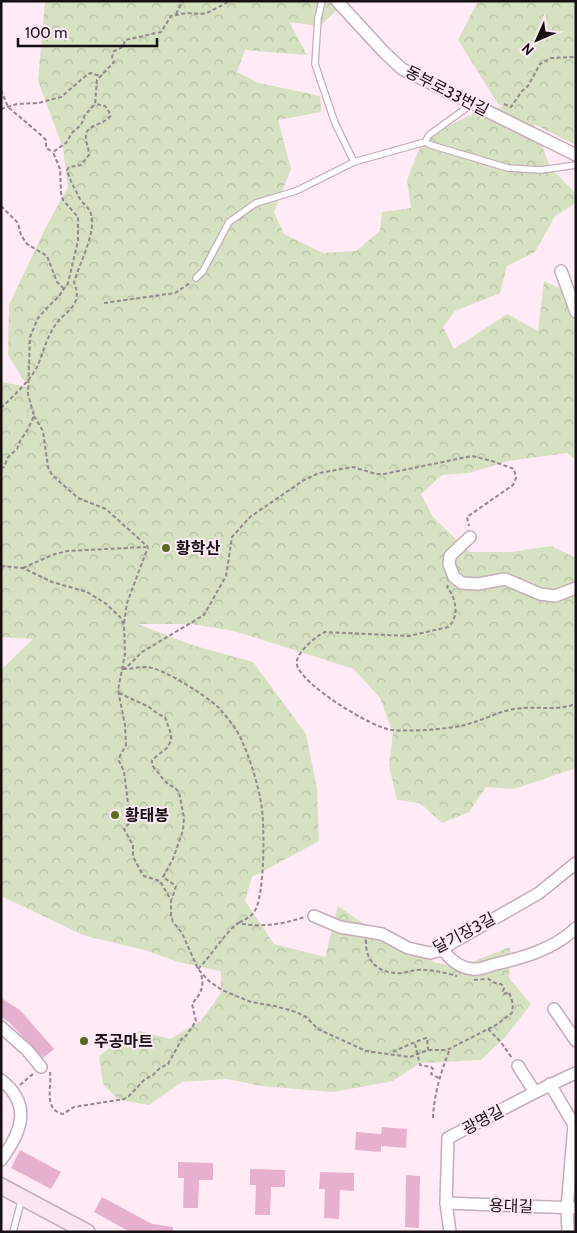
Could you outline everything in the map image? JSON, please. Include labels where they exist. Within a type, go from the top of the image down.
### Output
[{"type":"main road","points":[[1,1186],[87,1232]]},
{"type":"street","name":"동부로33번길","points":[[337,1],[383,51],[402,68],[576,156]]},
{"type":"street","points":[[561,271],[576,312]]},
{"type":"street","points":[[470,537],[450,556],[449,564],[454,577],[462,583],[478,584],[505,579],[540,594],[555,596],[576,588]]},
{"type":"street","name":"달기장3길","points":[[314,916],[340,927],[382,934],[408,948],[430,953],[438,951],[538,893],[576,863]]},
{"type":"street","points":[[442,948],[455,962],[464,968],[475,970],[537,953],[576,928]]},
{"type":"street","points":[[554,1008],[576,1041]]},
{"type":"street","points":[[1,1027],[27,1050],[41,1067]]},
{"type":"street","points":[[518,1066],[534,1091]]},
{"type":"street","name":"광명길","points":[[450,1232],[446,1203],[448,1138],[496,1114],[534,1091],[576,1073]]},
{"type":"street","points":[[1,1080],[12,1091],[22,1114],[14,1142],[1,1160]]},
{"type":"street","points":[[550,1084],[574,1125],[572,1208],[568,1232]]},
{"type":"street","name":"용대길","points":[[446,1203],[572,1208]]},
{"type":"lane","points":[[322,1],[318,18],[315,64],[335,123],[354,162]]},
{"type":"lane","points":[[425,142],[429,135],[472,104]]},
{"type":"lane","points":[[196,278],[203,271],[229,222],[256,204],[296,191],[354,162],[425,142],[508,168],[541,170],[576,165]]},
{"type":"lane","points":[[13,1232],[22,1197]]},
{"type":"path","points":[[53,152],[66,143],[95,104],[97,80],[114,62],[112,54],[117,49],[123,47],[125,40],[161,32],[168,19],[176,14],[183,1]]},
{"type":"path","points":[[176,14],[207,13],[230,1]]},
{"type":"path","points":[[504,104],[511,107],[522,91],[528,86],[540,64],[551,58],[576,57]]},
{"type":"path","points":[[1,109],[17,104],[56,100],[61,98],[88,74],[100,76]]},
{"type":"path","points":[[1,90],[8,108],[46,140],[46,148],[53,152],[60,168],[63,200],[78,217],[79,223],[77,248],[68,282],[60,296],[46,308],[32,330],[28,351],[28,394],[34,416],[43,431],[48,467],[52,475],[78,498],[106,509],[148,547]]},
{"type":"path","points":[[1,408],[29,379],[36,368],[53,328],[72,308],[75,301],[77,290],[74,282],[90,236],[92,216],[88,207],[80,200],[78,192],[72,187],[67,170],[69,167],[80,165],[89,155],[86,133],[88,129],[105,122],[111,115],[105,106],[95,104]]},
{"type":"path","points":[[1,206],[18,224],[27,244],[47,256],[57,282],[64,289]]},
{"type":"path","points":[[104,303],[175,293],[182,290],[196,278]]},
{"type":"path","points":[[1,469],[4,467],[8,457],[17,449],[34,416]]},
{"type":"path","points":[[122,669],[142,652],[204,615],[226,576],[230,542],[236,530],[250,517],[313,475],[353,467],[376,474],[384,474],[472,456],[514,469],[516,478],[513,485],[467,517],[470,537]]},
{"type":"path","points":[[22,568],[66,551],[148,547]]},
{"type":"path","points":[[148,547],[124,613],[125,654],[119,693],[125,725],[126,744],[119,761],[124,771],[130,822],[124,829],[134,845],[133,856],[144,876],[160,881],[171,900]]},
{"type":"path","points":[[1,566],[22,568],[52,582],[88,592],[105,603],[120,617],[124,625]]},
{"type":"path","points":[[454,577],[447,588],[453,596],[455,605],[453,622],[448,627],[409,636],[325,632],[315,638],[299,655],[296,662],[298,670],[307,680],[339,705],[379,726],[392,730],[460,726],[514,709],[560,709],[576,704]]},
{"type":"path","points":[[122,669],[132,670],[147,667],[188,685],[218,708],[242,740],[262,805],[263,858],[259,901],[254,912],[247,919],[229,930],[198,969]]},
{"type":"path","points":[[12,1091],[41,1067],[50,1072],[52,1082],[49,1098],[59,1113],[64,1114],[74,1107],[124,1099],[144,1080],[168,1064],[183,1037],[186,1036],[196,1021],[192,1004],[204,983],[182,933],[171,915],[171,900],[176,891],[176,886],[163,877],[183,830],[182,802],[179,792],[163,779],[152,765],[152,760],[168,747],[171,734],[166,718],[149,707],[119,693]]},
{"type":"path","points":[[123,814],[128,813]]},
{"type":"path","points":[[238,923],[267,926],[278,925],[314,916]]},
{"type":"path","points":[[367,932],[367,956],[376,966],[396,973],[422,969],[461,977]]},
{"type":"path","points":[[201,974],[222,990],[251,1002],[296,1012],[306,1017],[318,1029],[366,1051],[410,1057],[428,1050],[450,1048],[508,1018],[513,1008],[509,992],[504,994],[502,984],[495,983],[487,978]]},
{"type":"path","points":[[469,979],[476,981],[492,975]]},
{"type":"path","points":[[488,1029],[500,1041],[518,1066]]},
{"type":"path","points":[[391,1053],[414,1044],[423,1038],[427,1038],[428,1050]]},
{"type":"path","points":[[414,1044],[420,1065],[431,1067],[433,1069],[431,1074],[439,1078]]},
{"type":"path","points":[[433,1118],[433,1107],[439,1078],[450,1048]]},
{"type":"green space","points":[[45,1],[335,1],[338,9],[320,26],[289,22],[307,55],[245,50],[237,72],[259,83],[320,96],[321,112],[278,120],[291,169],[274,212],[284,234],[323,253],[356,251],[380,231],[382,212],[411,208],[407,180],[420,147],[445,128],[478,111],[503,107],[498,104],[458,40],[478,1],[576,1],[576,145],[534,124],[550,167],[576,194],[576,203],[555,216],[535,252],[507,266],[500,293],[455,311],[443,327],[454,349],[507,314],[538,331],[544,281],[576,296],[576,460],[567,453],[508,461],[469,473],[442,475],[421,494],[433,517],[469,552],[511,552],[551,546],[576,558],[576,768],[514,789],[486,787],[469,812],[442,823],[420,803],[397,800],[389,766],[393,733],[380,698],[354,669],[234,631],[191,624],[138,624],[192,645],[253,662],[306,734],[317,789],[319,841],[252,877],[245,901],[274,944],[325,957],[338,906],[393,944],[437,963],[459,967],[510,947],[509,978],[531,1004],[506,1036],[481,1060],[420,1063],[393,1081],[333,1092],[263,1086],[227,1079],[182,1082],[149,1105],[119,1100],[103,1084],[99,1056],[115,1044],[140,1031],[170,1039],[201,1021],[221,993],[221,971],[178,962],[148,951],[83,935],[1,896],[1,670],[33,639],[1,637],[1,382],[28,387],[8,355],[9,305],[46,227],[68,187],[63,148],[38,81]]},
{"type":"building","points":[[1,998],[20,1010],[54,1049],[43,1058],[9,1022],[1,1017]]},
{"type":"building","points":[[382,1127],[407,1129],[406,1148],[381,1146],[381,1152],[355,1150],[356,1132],[381,1134]]},
{"type":"building","points":[[20,1150],[61,1172],[51,1189],[11,1168]]},
{"type":"building","points":[[178,1162],[213,1163],[213,1180],[199,1180],[198,1208],[183,1208],[184,1178],[178,1178]]},
{"type":"building","points":[[250,1169],[285,1170],[285,1187],[271,1187],[270,1215],[255,1215],[256,1185],[250,1185]]},
{"type":"building","points":[[320,1172],[354,1173],[354,1191],[340,1190],[339,1219],[324,1218],[325,1189],[319,1189]]},
{"type":"building","points":[[406,1175],[420,1176],[419,1228],[405,1227]]},
{"type":"building","points":[[102,1197],[152,1224],[173,1227],[173,1232],[130,1232],[94,1212]]},
{"type":"place","name":"황학산","points":[[166,548]]},
{"type":"place","name":"황태봉","points":[[115,815]]},
{"type":"place","name":"주공마트","points":[[84,1041]]}]
